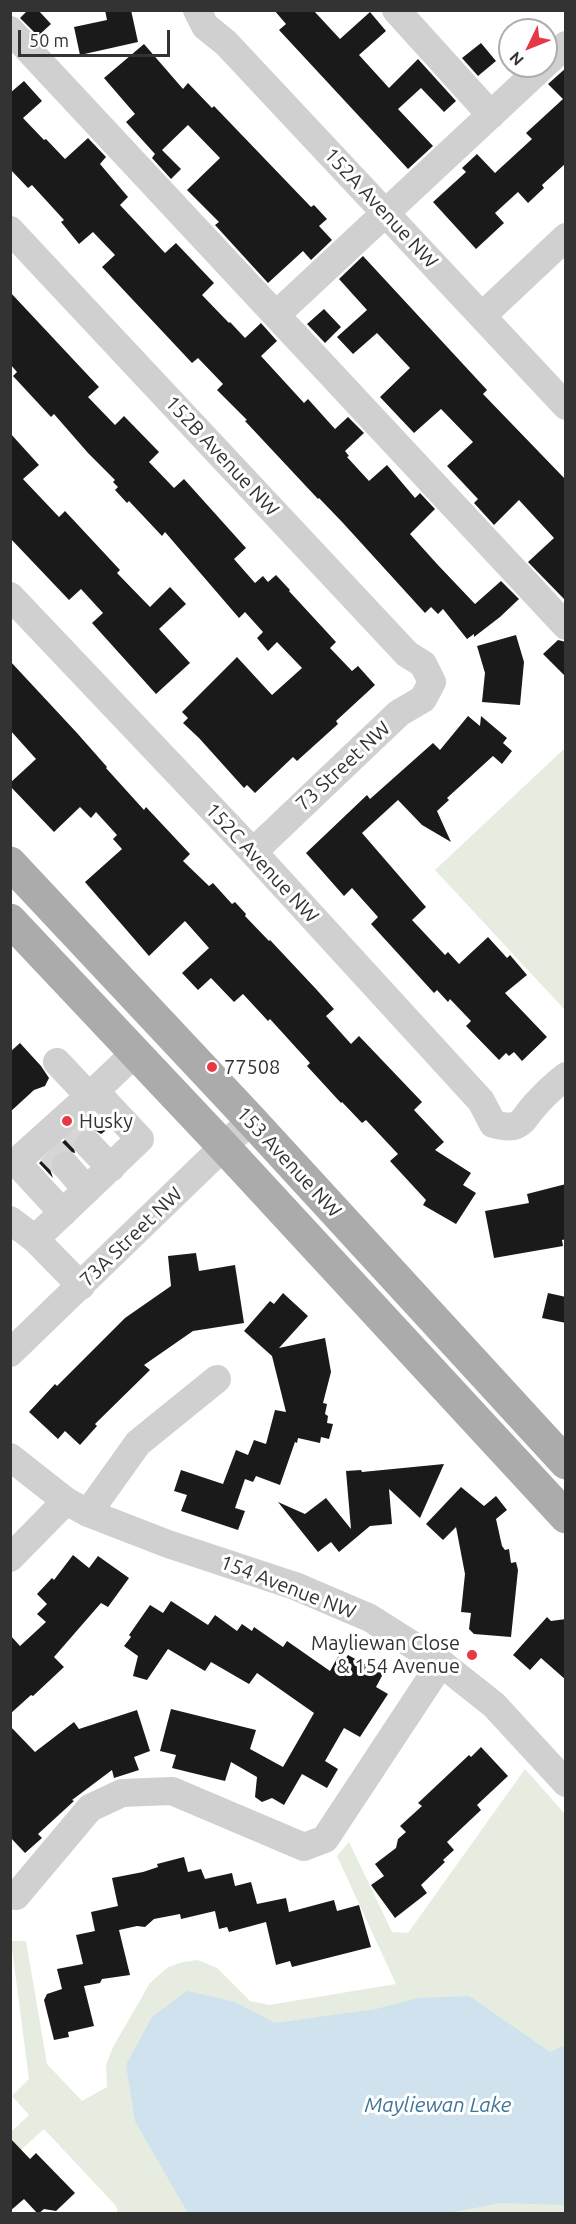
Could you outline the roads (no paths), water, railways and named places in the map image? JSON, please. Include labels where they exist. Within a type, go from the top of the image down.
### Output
[{"type":"main road","name":"153 Avenue NW","points":[[10,863],[251,1120],[566,1463]]},
{"type":"main road","name":"153 Avenue NW","points":[[10,920],[224,1147],[566,1517]]},
{"type":"street","name":"152A Avenue NW","points":[[197,10],[205,26],[226,43],[566,406]]},
{"type":"street","points":[[396,10],[491,115]]},
{"type":"street","points":[[10,30],[566,626]]},
{"type":"street","points":[[276,315],[530,78]]},
{"type":"street","name":"152B Avenue NW","points":[[10,230],[406,654],[423,664],[432,682]]},
{"type":"street","points":[[482,316],[566,237]]},
{"type":"street","name":"152C Avenue NW","points":[[10,596],[253,852],[481,1101],[493,1124],[508,1128],[525,1121],[536,1104],[566,1076]]},
{"type":"street","name":"73 Street NW","points":[[253,852],[399,714],[423,699],[432,682]]},
{"type":"street","points":[[63,1213],[16,1162],[75,1130],[92,1093],[135,1053]]},
{"type":"street","points":[[35,1239],[140,1139],[57,1062]]},
{"type":"street","name":"73A Street NW","points":[[10,1353],[251,1120]]},
{"type":"street","points":[[75,1130],[111,1168]]},
{"type":"street","points":[[38,1150],[87,1190]]},
{"type":"street","points":[[10,1220],[35,1239],[81,1286]]},
{"type":"street","points":[[10,1558],[77,1507],[138,1443],[217,1379]]},
{"type":"street","name":"154 Avenue NW","points":[[10,1457],[77,1507],[168,1544],[295,1586],[370,1618],[441,1663],[494,1705],[566,1782]]},
{"type":"street","points":[[16,1896],[90,1808],[122,1793],[172,1791],[304,1847],[325,1839],[441,1663]]},
{"type":"water","name":"Mayliewan Lake","points":[[187,1991],[235,2002],[275,2023],[376,2009],[419,1998],[469,1996],[550,2052],[565,2045],[565,2205],[501,2203],[443,2214],[188,2213],[135,2121],[126,2065],[152,2017]]},
{"type":"tunnel","points":[[73,1128],[89,1145]]},
{"type":"tunnel","points":[[50,1150],[66,1166]]},
{"type":"place","name":"77508","points":[[212,1067]]},
{"type":"place","name":"Husky","points":[[67,1121]]},
{"type":"place","name":"Mayliewan Close & 154 Avenue","points":[[472,1655]]}]
